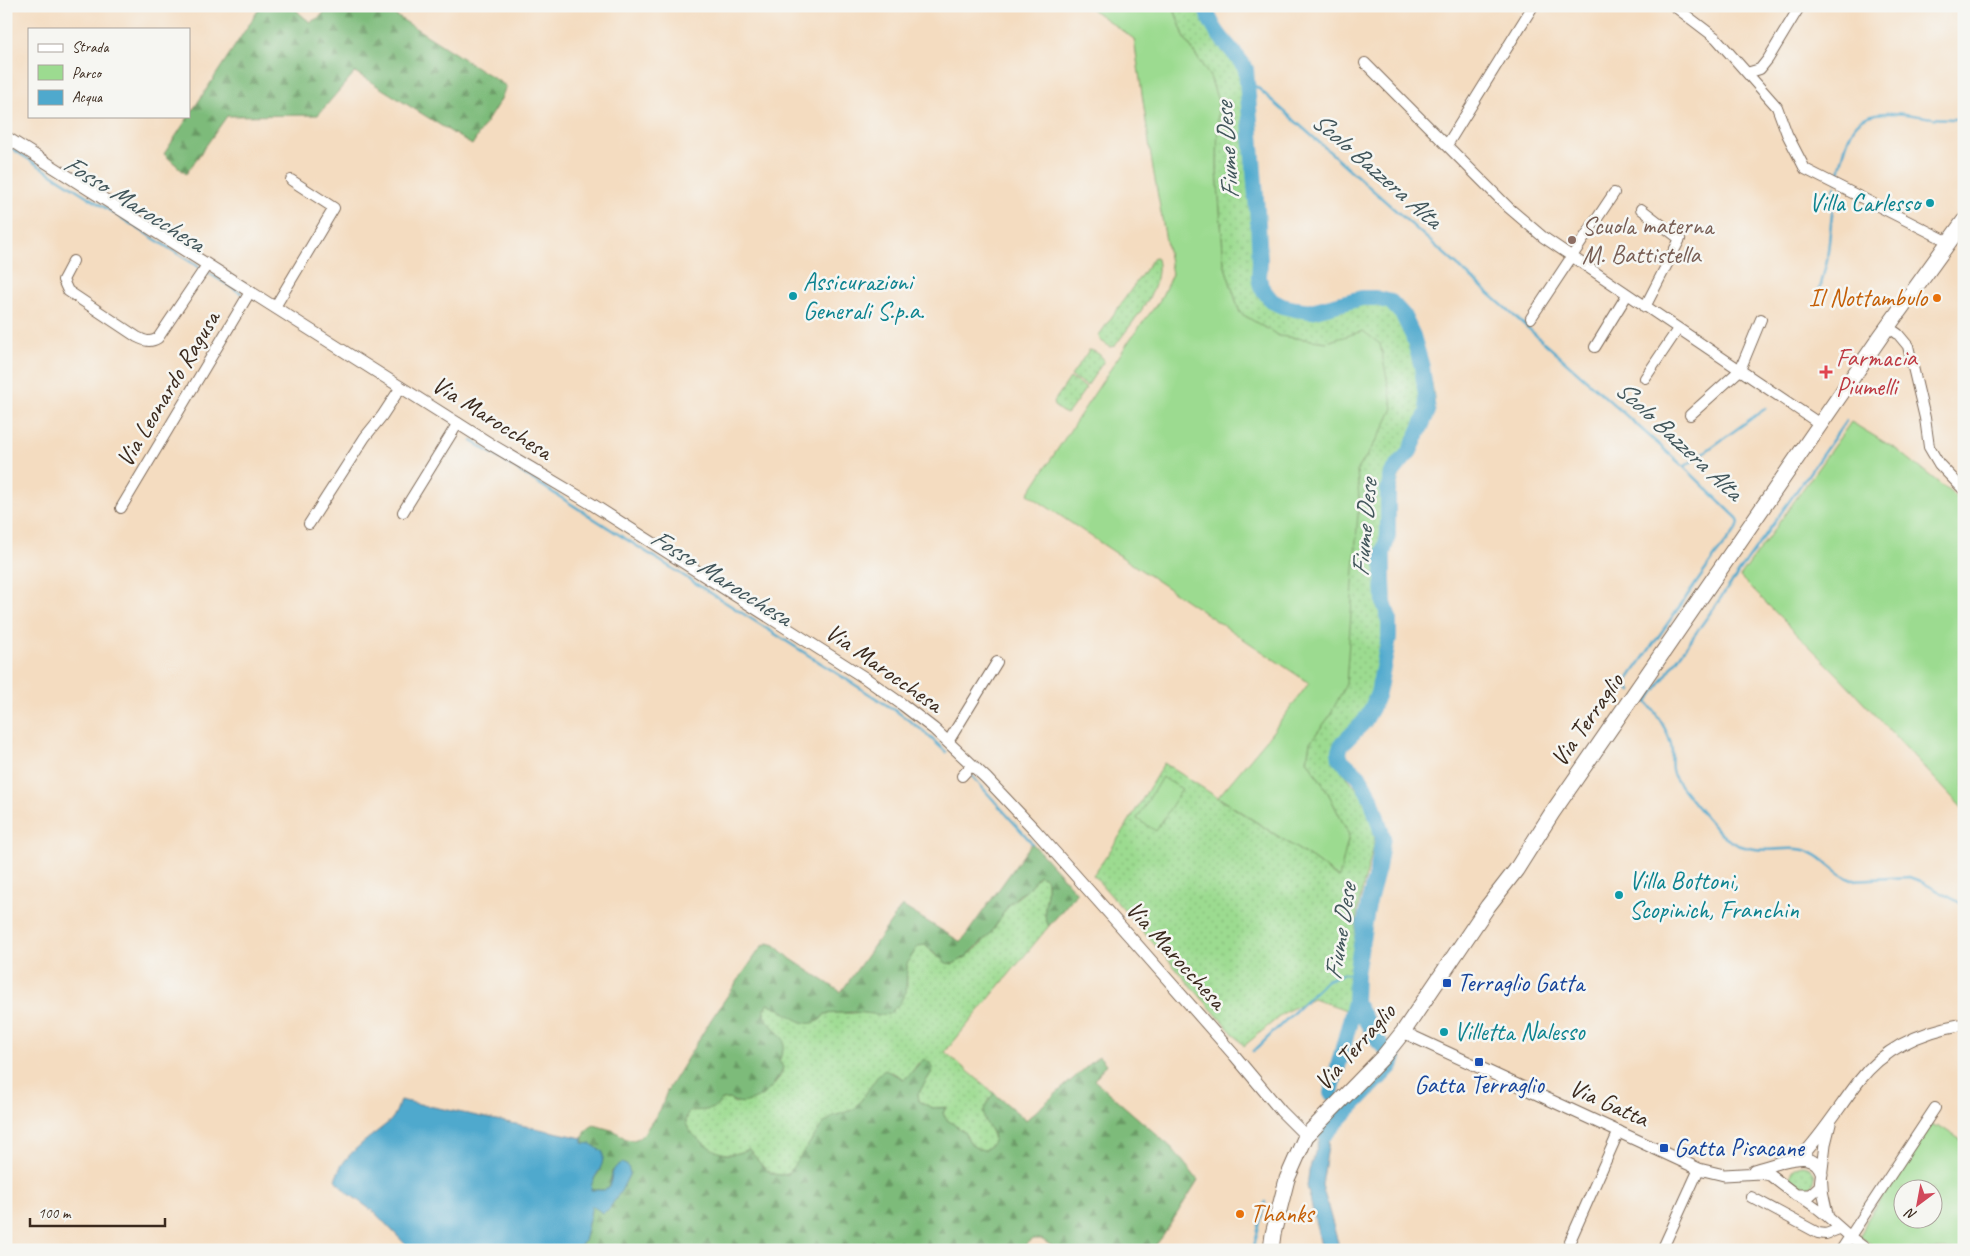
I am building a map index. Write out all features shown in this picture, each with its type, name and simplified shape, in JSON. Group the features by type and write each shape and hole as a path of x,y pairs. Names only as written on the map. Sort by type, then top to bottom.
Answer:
{"main road":[{"name":"Via Terraglio","path":"1271,1250 1275,1225 1287,1179 1306,1136 1387,1052 1403,1032 1488,906 1516,870 1538,834 1820,424 1964,221"}],"street":[{"path":"1447,145 1532,6"},
{"path":"1674,6 1716,38 1777,107 1787,134 1805,169 1949,242"},
{"path":"1747,73 1760,69 1768,60 1800,6"},
{"path":"1365,63 1526,223 1627,295 1820,424"},
{"name":"Via Marocchesa","path":"6,138 205,268 275,307 458,424 557,485 590,503 903,705 948,742 1041,836 1235,1056 1281,1111 1306,1136"},
{"path":"275,307 334,208 291,180"},
{"path":"1531,318 1614,193"},
{"path":"1641,209 1680,239 1646,307"},
{"path":"73,261 63,280 68,291 137,337 152,342 158,338 205,268"},
{"name":"Via Leonardo Ragusa","path":"121,508 250,292"},
{"path":"1595,347 1627,295"},
{"path":"1690,415 1740,370 1761,319"},
{"path":"1888,327 1898,334 1908,346 1925,418 1929,447 1939,464 1964,490"},
{"path":"1645,378 1678,329"},
{"path":"309,524 365,437 382,416 401,387"},
{"path":"403,512 458,424"},
{"name":"Via Marocchesa","path":"948,742 997,662"},
{"path":"962,776 972,765"},
{"path":"1868,1250 1849,1238 1828,1216 1812,1203 1791,1192 1783,1175 1789,1163 1798,1158 1830,1124 1860,1079 1880,1060 1898,1046 1923,1034 1964,1024"},
{"name":"Via Gatta","path":"1403,1032 1699,1169 1724,1174 1770,1175 1791,1192"},
{"path":"1841,1250 1935,1108"},
{"path":"1828,1216 1822,1193 1822,1177 1825,1144 1830,1124"},
{"path":"1566,1250 1619,1132"},
{"path":"1791,1192 1810,1195 1820,1186 1822,1177 1820,1168 1812,1160 1798,1158"},
{"name":"Via Gatta","path":"1746,1173 1798,1158"},
{"path":"1662,1250 1699,1169"},
{"path":"1751,1197 1818,1233 1826,1234 1839,1229"}],"green space":[{"path":"261,6 297,6 296,9 300,14 310,22 320,17 329,6 381,6 506,86 501,99 472,145 355,72 318,115 227,116 186,174 164,154 188,118 190,118 190,114"},
{"path":"1087,6 1173,6 1185,39 1210,77 1218,101 1217,171 1224,264 1240,313 1279,336 1327,342 1363,331 1380,344 1393,408 1384,428 1357,471 1359,499 1346,684 1329,717 1310,742 1307,760 1327,791 1349,835 1339,878 1218,797 1267,739 1309,683 1028,494 1131,338 1160,300 1172,274 1152,163 1134,39"},
{"path":"1173,6 1211,6 1218,25 1251,71 1263,208 1263,275 1267,287 1278,298 1292,303 1326,302 1362,295 1379,295 1393,298 1408,312 1414,325 1428,367 1434,393 1434,407 1428,428 1405,464 1397,483 1387,580 1389,610 1371,698 1361,715 1340,738 1334,753 1335,761 1364,798 1372,815 1375,831 1374,845 1358,907 1351,975 1351,1004 1337,1061 1326,1091 1326,1082 1334,1059 1346,1010 1313,998 1285,1012 1244,1046 1093,875 1121,834 1164,763 1313,859 1338,878 1349,835 1327,791 1307,760 1310,742 1329,717 1359,499 1357,471 1384,428 1364,332 1327,342 1278,336 1240,313 1224,264 1217,171 1218,101 1210,77 1185,39"},
{"path":"1154,257 1157,259 1158,270 1156,282 1151,293 1145,305 1115,346 1110,347 1100,340 1099,335"},
{"path":"1089,350 1098,354 1104,361 1087,386 1071,376"},
{"path":"1070,378 1086,388 1069,412 1065,414 1054,406 1053,403"},
{"path":"1851,422 1899,451 1964,503 1964,810 1840,677 1740,577"},
{"path":"1162,777 1182,789 1156,831 1137,819"},
{"path":"1032,843 1077,893 1049,926 1045,914 1046,878 1039,875 1026,891 1009,904 991,933 966,957 953,964 946,963 925,945 918,946 907,964 906,992 899,1004 889,1014 854,1012 825,1014 818,1021 805,1023 768,1004 764,1009 764,1016 784,1040 784,1047 779,1061 783,1067 776,1082 754,1100 737,1102 729,1099 722,1100 715,1107 690,1111 686,1116 686,1122 696,1137 720,1153 737,1153 749,1149 769,1172 781,1175 788,1174 822,1125 834,1116 855,1109 879,1074 885,1070 904,1079 924,1059 930,1063 933,1070 918,1094 919,1101 932,1108 946,1107 943,1113 946,1119 963,1131 972,1145 978,1149 985,1150 994,1140 984,1117 984,1111 994,1093 1026,1120 1099,1056 1106,1064 1094,1080 1172,1148 1198,1180 1163,1236 1152,1250 1058,1250 1041,1239 1034,1239 1028,1242 1022,1250 578,1250 584,1241 592,1205 598,1208 621,1191 630,1173 612,1171 610,1186 605,1190 591,1190 591,1183 599,1172 585,1147 584,1134 594,1125 615,1131 626,1139 633,1140 639,1138 644,1133 660,1110 667,1091 712,1018 762,946 768,943 775,945 791,959 841,992 902,906 961,942"},
{"path":"1039,875 1046,878 1045,914 1049,926 945,1052 994,1093 988,1102 987,1108 988,1125 993,1142 985,1150 978,1149 972,1145 963,1131 946,1119 943,1113 946,1108 932,1108 919,1101 918,1094 933,1070 918,1063 910,1075 904,1079 892,1072 880,1074 855,1109 834,1116 788,1174 781,1175 769,1172 749,1149 731,1154 720,1153 702,1142 691,1132 686,1121 686,1116 690,1111 712,1108 722,1100 729,1099 735,1103 750,1098 765,1092 777,1082 783,1067 779,1061 784,1047 779,1035 764,1016 764,1009 768,1004 793,1017 820,1020 825,1014 830,1013 863,1012 889,1014 907,986 906,964 918,946 925,945 935,955 953,964 966,957 991,933 1009,904 1026,891"},
{"path":"1932,1124 1937,1127 1938,1125 1964,1142 1964,1250 1880,1250 1860,1237 1867,1220 1892,1181 1892,1228 1942,1228 1942,1178 1894,1178 1928,1126"},
{"path":"1803,1165 1812,1168 1815,1177 1812,1186 1803,1189 1794,1186 1791,1177 1794,1168"}],"water":[{"path":"400,1100 583,1138 583,1143 591,1144 603,1152 602,1164 593,1181 591,1190 605,1190 610,1186 614,1170 622,1163 628,1166 630,1173 609,1209 603,1213 592,1206 584,1241 578,1250 411,1250 374,1212 345,1191 336,1180 338,1171 350,1155 392,1119"},
{"path":"1338,1115 1330,1134 1322,1185 1340,1250 1322,1250 1307,1186 1309,1171 1322,1131"}],"waterway":[{"name":"Fiume Dese","path":"1205,6 1218,33 1246,69 1261,287 1272,301 1282,306 1311,311 1362,298 1375,298 1391,302 1403,315 1413,336 1422,367 1428,411 1410,451 1392,473 1388,491 1388,536 1383,553 1383,580 1384,603 1389,618 1389,638 1378,693 1364,722 1342,744 1339,751 1340,759 1359,776 1371,798 1383,837 1378,868 1368,905 1356,974 1355,1002 1331,1093"},
{"name":"Scolo Bazzera Alta","path":"1248,81 1684,467 1737,518 1739,523 1737,529 1716,555 1627,681 1631,691"},
{"path":"1837,182 1850,135 1859,121 1868,116 1889,113 1964,119"},
{"name":"Fosso Marocchesa","path":"6,145 202,269"},
{"path":"1820,289 1827,260 1835,187"},
{"name":"Fosso Marocchesa","path":"207,272 241,293"},
{"path":"1684,467 1766,408"},
{"path":"1647,702 1846,421"},
{"name":"Fosso Marocchesa","path":"472,441 896,711 922,730 946,752"},
{"name":"Scolo Bazzera Alta","path":"1640,696 1656,713 1665,729 1671,744 1671,765 1676,780 1706,818 1729,840 1747,848 1804,850 1817,856 1839,873 1852,880 1909,877 1964,905"},
{"name":"Fosso Marocchesa","path":"972,776 1032,843"},
{"path":"1253,1052 1327,980 1343,974 1356,974"},
{"name":"Fiume Dese","path":"1325,1134 1391,1066 1394,1058 1378,1041 1355,1002"},
{"path":"1253,1250 1265,1202"}],"place":[{"name":"Villa Carlesso","path":"1930,203"},
{"name":"Scuola materna M. Battistella","path":"1572,240"},
{"name":"Assicurazioni Generali S.p.a.","path":"793,296"},
{"name":"Il Nottambulo","path":"1937,298"},
{"name":"Farmacia Piumelli","path":"1826,372"},
{"name":"Villa Bottoni, Scopinich, Franchin","path":"1619,895"},
{"name":"Terraglio Gatta","path":"1447,983"},
{"name":"Villetta Nalesso","path":"1444,1032"},
{"name":"Gatta Terraglio","path":"1479,1062"},
{"name":"Gatta Pisacane","path":"1664,1148"},
{"name":"Thanks","path":"1240,1214"}]}
